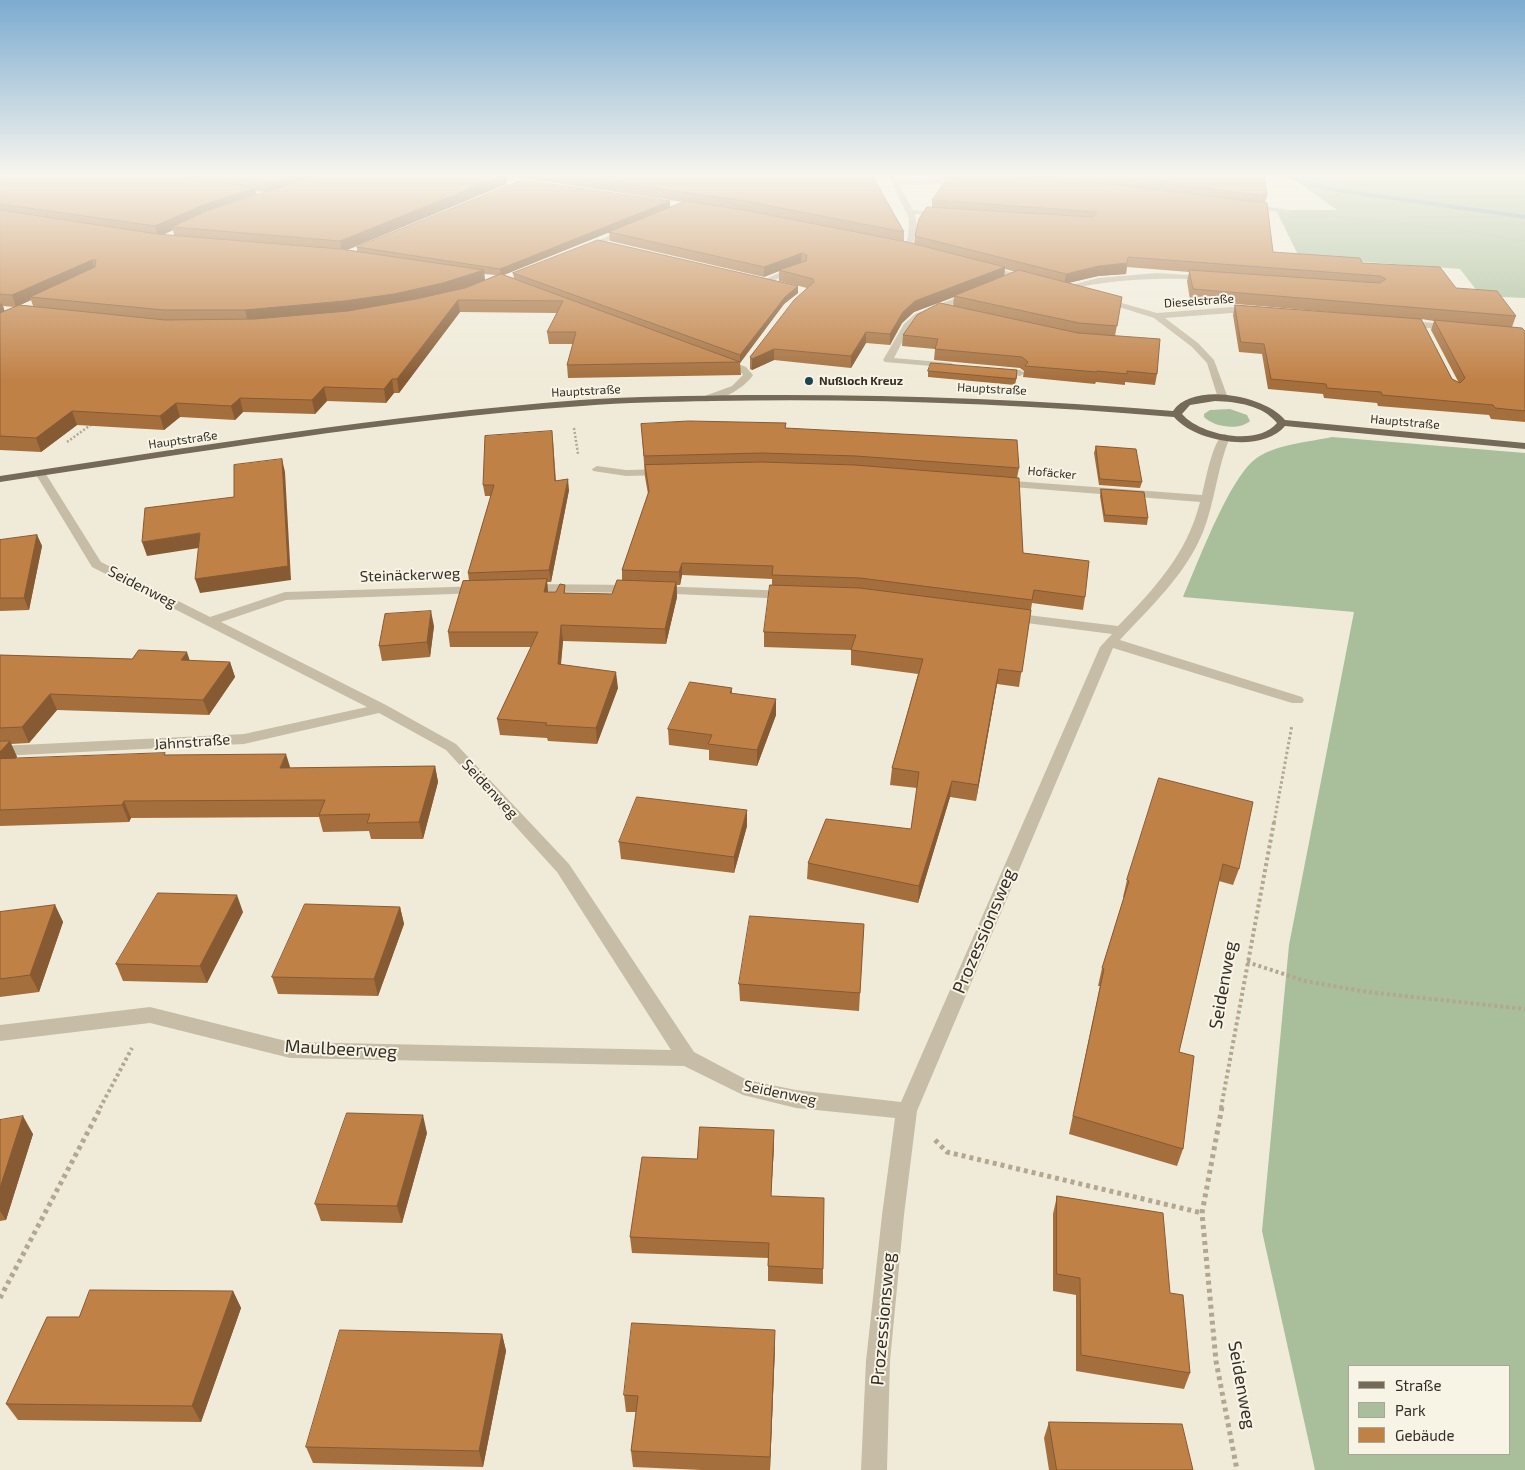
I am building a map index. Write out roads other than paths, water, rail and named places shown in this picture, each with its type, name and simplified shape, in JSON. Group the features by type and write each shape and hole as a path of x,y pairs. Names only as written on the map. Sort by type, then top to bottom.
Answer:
{"main road":[{"name":"Hauptstraße","path":"0,479 448,416 568,403 900,396 1071,405 1177,414"},
{"path":"1223,398 1258,405 1274,414 1282,423 1275,433 1266,436 1226,437 1192,428 1177,414 1178,410 1186,403 1202,399 1223,398"},
{"name":"Hauptstraße","path":"1282,423 1525,446"}],"street":[{"path":"573,253 597,244"},
{"path":"602,244 618,247"},
{"path":"908,248 910,244"},
{"path":"898,246 917,251"},
{"path":"973,265 1038,281"},
{"path":"767,280 802,267"},
{"path":"1065,288 1098,280 1158,275 1215,279"},
{"path":"1001,283 1019,276"},
{"path":"758,278 784,284"},
{"path":"1056,286 1157,316 1196,345 1211,362 1223,398"},
{"path":"964,368 888,360 908,324 918,316 983,290"},
{"path":"938,308 956,312"},
{"name":"Dieselstraße","path":"1157,316 1232,310 1260,312"},
{"path":"1393,323 1424,329 1459,328"},
{"path":"705,399 738,387 746,381 748,375 746,366 715,358"},
{"path":"983,370 1020,373"},
{"name":"Prozessionsweg","path":"874,1470 878,1361 893,1215 907,1111 1103,656 1117,636 1150,603 1177,569 1193,542 1217,454 1226,437"},
{"path":"597,469 626,473 675,472"},
{"name":"Seidenweg","path":"40,473 96,564 381,708 451,747 563,868 687,1058 743,1087 796,1099 907,1111"},
{"name":"Hofäcker","path":"991,482 1205,499"},
{"path":"517,588 567,587 801,595"},
{"name":"Steinäckerweg","path":"210,621 285,596 498,589"},
{"path":"996,615 1117,636 1297,700"},
{"name":"Jahnstraße","path":"0,751 244,739 381,708"},
{"name":"Maulbeerweg","path":"0,1033 150,1014 290,1050 687,1058"}],"place":[{"name":"Nußloch Kreuz","path":"809,381"}]}
